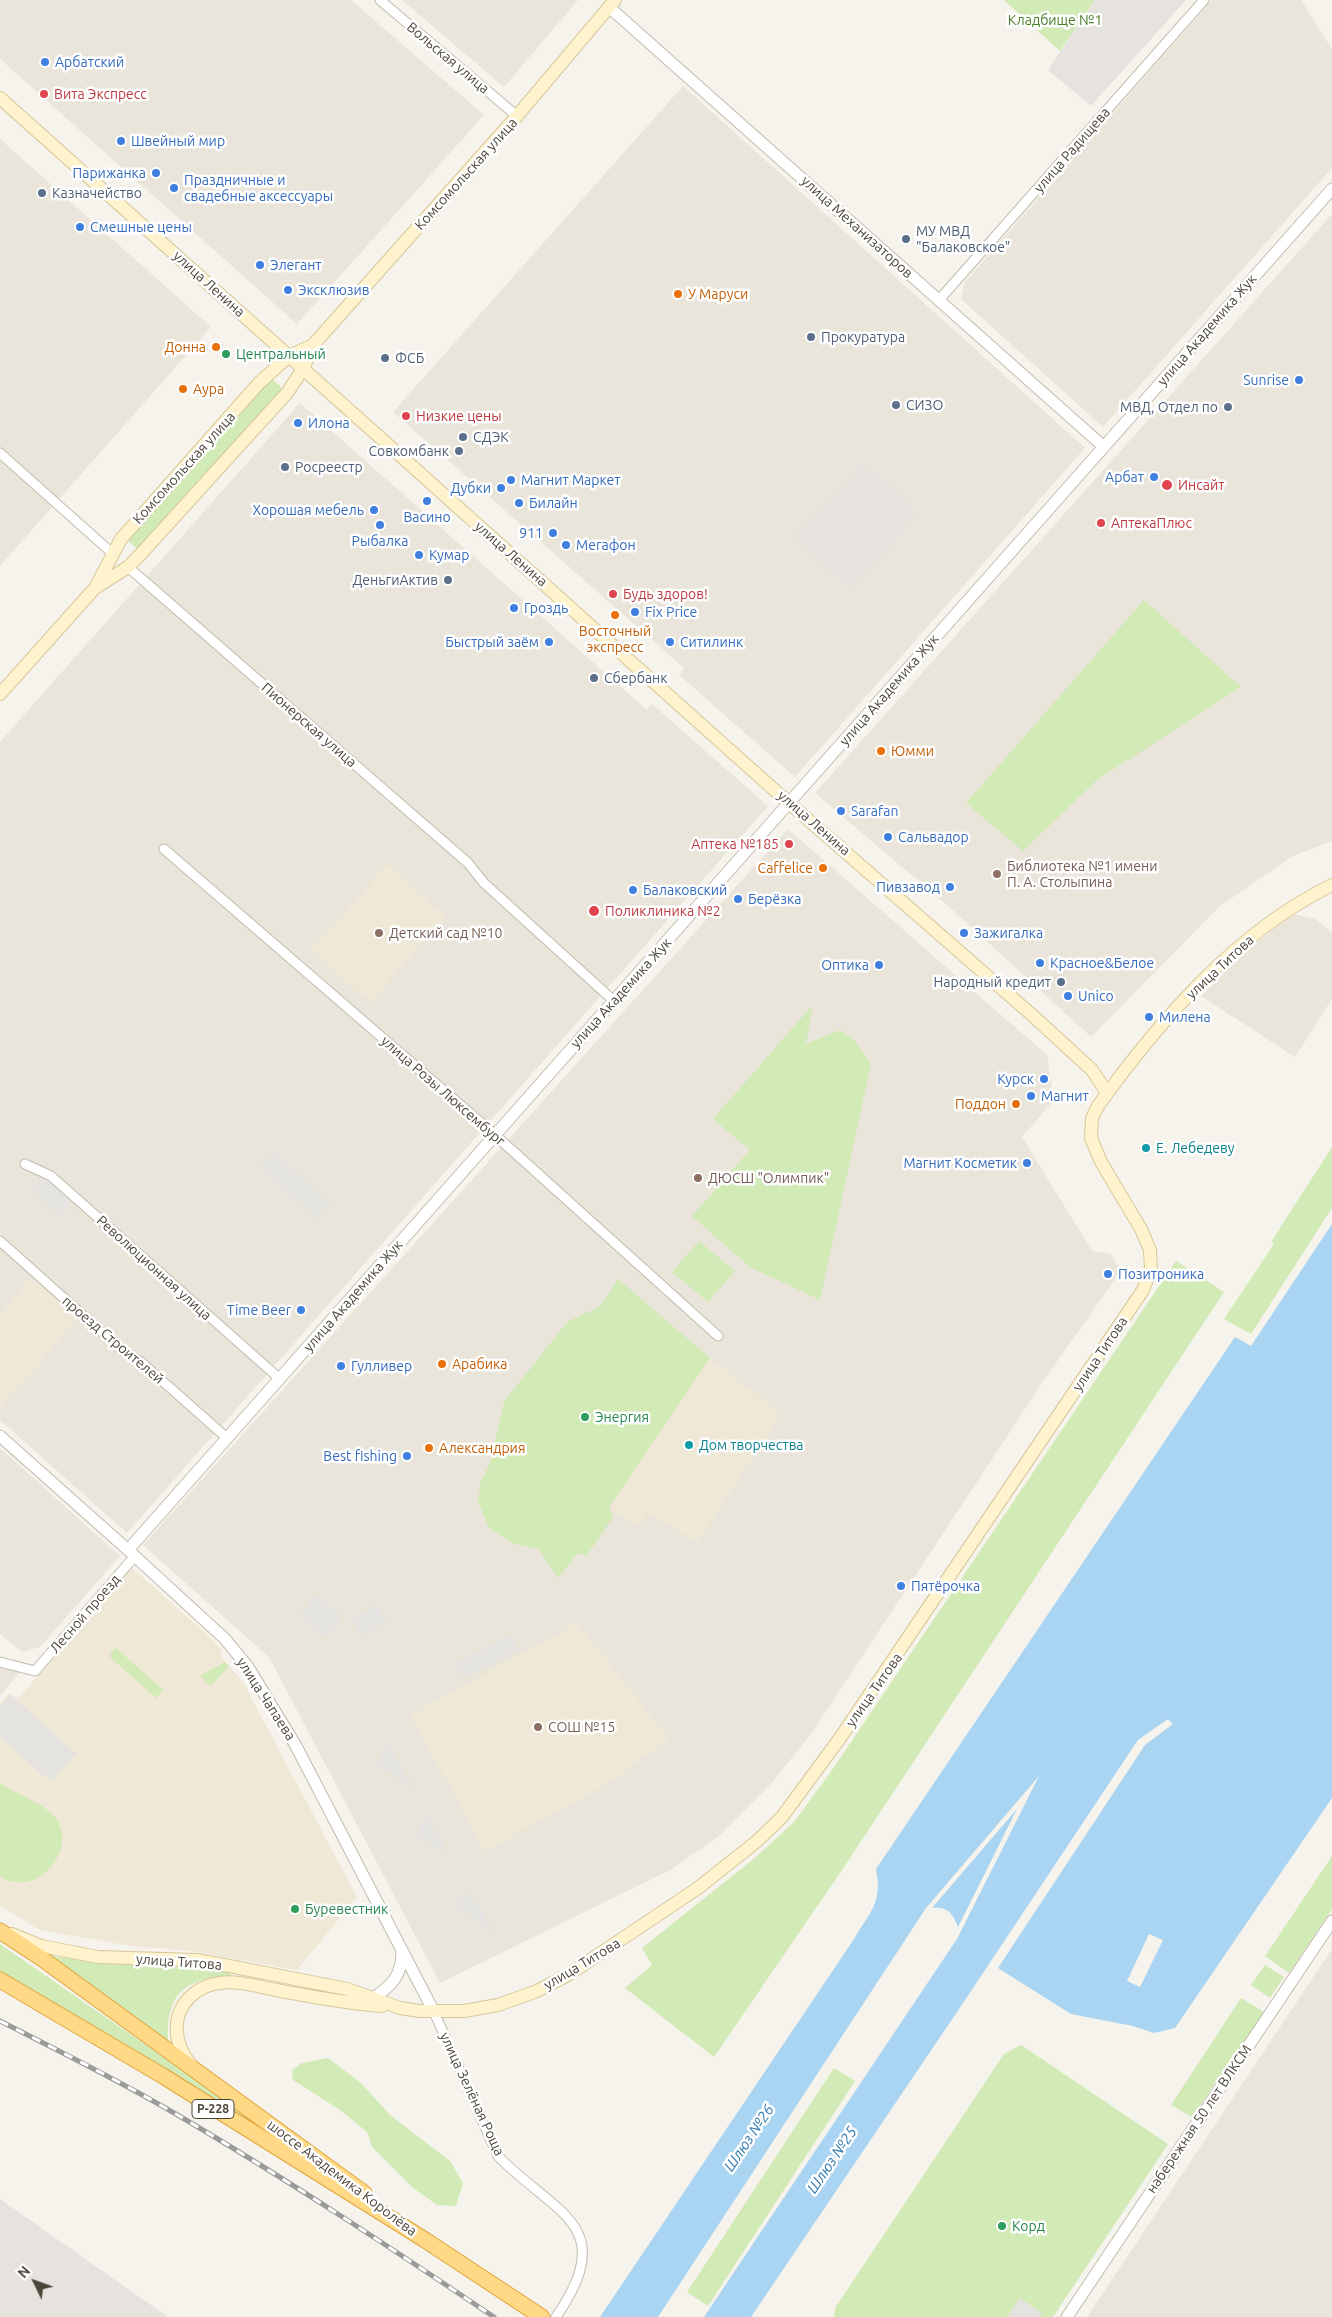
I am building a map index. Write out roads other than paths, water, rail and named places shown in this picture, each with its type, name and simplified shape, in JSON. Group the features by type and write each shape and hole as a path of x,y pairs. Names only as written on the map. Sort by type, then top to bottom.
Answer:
{"highway":[{"name":"шоссе Академика Королёва","path":"0,1929 325,2163 425,2240"},
{"name":"шоссе Академика Королёва","path":"0,1980 102,2039 425,2240"},
{"name":"Р-228","path":"425,2240 542,2317"}],"main road":[{"name":"Комсомольская улица","path":"0,694 95,588 128,567 287,393 303,369 314,345 517,116 612,3"},
{"name":"улица Ленина","path":"0,98 789,803 940,933 1079,1057 1101,1082 1107,1093"},
{"name":"Комсомольская улица","path":"95,588 121,539 259,383 289,356 314,345"},
{"name":"Пионерская улица","path":"112,553 128,567"},
{"name":"улица Титова","path":"0,1929 41,1946 66,1952 98,1957 197,1960 347,1990 400,2008 434,2012 464,2011 504,2002 537,1991 572,1972 698,1888 756,1842 782,1817 804,1789 894,1661 1143,1290 1151,1270 1150,1250 1141,1230 1101,1162 1091,1138 1092,1118 1107,1093 1150,1039 1222,963 1258,931 1332,885"},
{"path":"197,2071 178,2044 177,2022 179,2012 190,1997 198,1990 210,1985 234,1983 343,2002 400,2008"}],"street":[{"name":"Вольская улица","path":"380,0 517,116"},
{"name":"улица Радищева","path":"939,300 1204,0"},
{"name":"улица Механизаторов","path":"612,3 1104,447"},
{"name":"улица Академика Жук","path":"132,1553 227,1438 1332,189"},
{"name":"Пионерская улица","path":"0,453 112,553"},
{"name":"Пионерская улица","path":"128,567 468,863 484,883 614,1001"},
{"name":"улица Розы Люксембург","path":"164,849 495,1135 718,1336"},
{"name":"Революционная улица","path":"25,1164 51,1176 280,1379"},
{"name":"проезд Строителей","path":"0,1241 123,1351 141,1362 227,1438"},
{"name":"улица Чапаева","path":"0,1436 132,1553 224,1639 248,1667 296,1746 434,2012"},
{"name":"Лесной проезд","path":"0,1662 35,1671 132,1553"},
{"name":"набережная 50 лет ВЛКСМ","path":"1067,2317 1332,1921"},
{"path":"373,1998 389,1987 396,1978 402,1966 402,1948"},
{"name":"улица Зелёная Роща","path":"434,2012 498,2156 511,2169 565,2212 579,2234 584,2248 582,2267 570,2297 556,2317"}],"water":[{"path":"1332,1224 1332,1798 1175,2028 1154,2033 1133,2026 1071,2014 998,1968 1145,1745 1173,1724 1168,1719 1138,1740 751,2317 704,2317 957,1939 1039,1776 926,1908 658,2317 600,2317 854,1939 874,1906 878,1890 876,1869 1235,1337 1251,1346"},
{"path":"1017,1809 958,1927 949,1912 942,1908 932,1908"}],"railway":[{"path":"0,2021 91,2067 181,2117 261,2165 494,2317"}],"place":[{"name":"Арбатский","path":"45,62"},
{"name":"Вита Экспресс","path":"44,94"},
{"name":"Швейный мир","path":"121,141"},
{"name":"Парижанка","path":"156,173"},
{"name":"Праздничные и свадебные аксессуары","path":"174,188"},
{"name":"Казначейство","path":"42,193"},
{"name":"Смешные цены","path":"80,227"},
{"name":"МУ МВД \"Балаковское\"","path":"906,239"},
{"name":"Элегант","path":"260,265"},
{"name":"Эксклюзив","path":"288,290"},
{"name":"У Маруси","path":"678,294"},
{"name":"Прокуратура","path":"811,337"},
{"name":"Донна","path":"216,347"},
{"name":"Центральный","path":"226,354"},
{"name":"ФСБ","path":"385,358"},
{"name":"Sunrise","path":"1299,380"},
{"name":"Аура","path":"183,389"},
{"name":"СИЗО","path":"896,405"},
{"name":"МВД, Отдел по","path":"1228,407"},
{"name":"Низкие цены","path":"406,416"},
{"name":"Илона","path":"298,423"},
{"name":"СДЭК","path":"463,437"},
{"name":"Совкомбанк","path":"459,451"},
{"name":"Росреестр","path":"285,467"},
{"name":"Арбат","path":"1154,477"},
{"name":"Магнит Маркет","path":"511,480"},
{"name":"Инсайт","path":"1167,485"},
{"name":"Дубки","path":"501,488"},
{"name":"Васино","path":"427,501"},
{"name":"Билайн","path":"519,503"},
{"name":"Хорошая мебель","path":"374,510"},
{"name":"АптекаПлюс","path":"1101,523"},
{"name":"Рыбалка","path":"380,525"},
{"name":"911","path":"553,533"},
{"name":"Мегафон","path":"566,545"},
{"name":"Кумар","path":"419,555"},
{"name":"ДеньгиАктив","path":"448,580"},
{"name":"Будь здоров!","path":"613,594"},
{"name":"Гроздь","path":"514,608"},
{"name":"Fix Price","path":"635,612"},
{"name":"Восточный экспресс","path":"615,615"},
{"name":"Быстрый заём","path":"549,642"},
{"name":"Ситилинк","path":"670,642"},
{"name":"Сбербанк","path":"594,678"},
{"name":"Юмми","path":"881,751"},
{"name":"Sarafan","path":"841,811"},
{"name":"Сальвадор","path":"888,837"},
{"name":"Аптека №185","path":"789,844"},
{"name":"Caffelice","path":"823,868"},
{"name":"Библиотека №1 имени П. А. Столыпина","path":"997,874"},
{"name":"Пивзавод","path":"950,887"},
{"name":"Балаковский","path":"633,890"},
{"name":"Берёзка","path":"738,899"},
{"name":"Поликлиника №2","path":"594,911"},
{"name":"Детский сад №10","path":"379,933"},
{"name":"Зажигалка","path":"964,933"},
{"name":"Красное&Белое","path":"1040,963"},
{"name":"Оптика","path":"879,965"},
{"name":"Народный кредит","path":"1061,982"},
{"name":"Unico","path":"1068,996"},
{"name":"Милена","path":"1149,1017"},
{"name":"Курск","path":"1044,1079"},
{"name":"Магнит","path":"1031,1096"},
{"name":"Поддон","path":"1016,1104"},
{"name":"Е. Лебедеву","path":"1146,1148"},
{"name":"Магнит Косметик","path":"1027,1163"},
{"name":"ДЮСШ \"Олимпик\"","path":"698,1178"},
{"name":"Позитроника","path":"1108,1274"},
{"name":"Time Beer","path":"301,1310"},
{"name":"Арабика","path":"442,1364"},
{"name":"Гулливер","path":"341,1366"},
{"name":"Энергия","path":"585,1417"},
{"name":"Дом творчества","path":"689,1445"},
{"name":"Александрия","path":"429,1448"},
{"name":"Best fishing","path":"407,1456"},
{"name":"Пятёрочка","path":"901,1586"},
{"name":"СОШ №15","path":"538,1727"},
{"name":"Буревестник","path":"295,1909"},
{"name":"Корд","path":"1002,2226"}],"park label":[{"name":"Кладбище №1","path":"1055,20"}],"water label":[{"name":"Шлюз №26","path":"749,2138"},
{"name":"Шлюз №25","path":"832,2160"}]}
